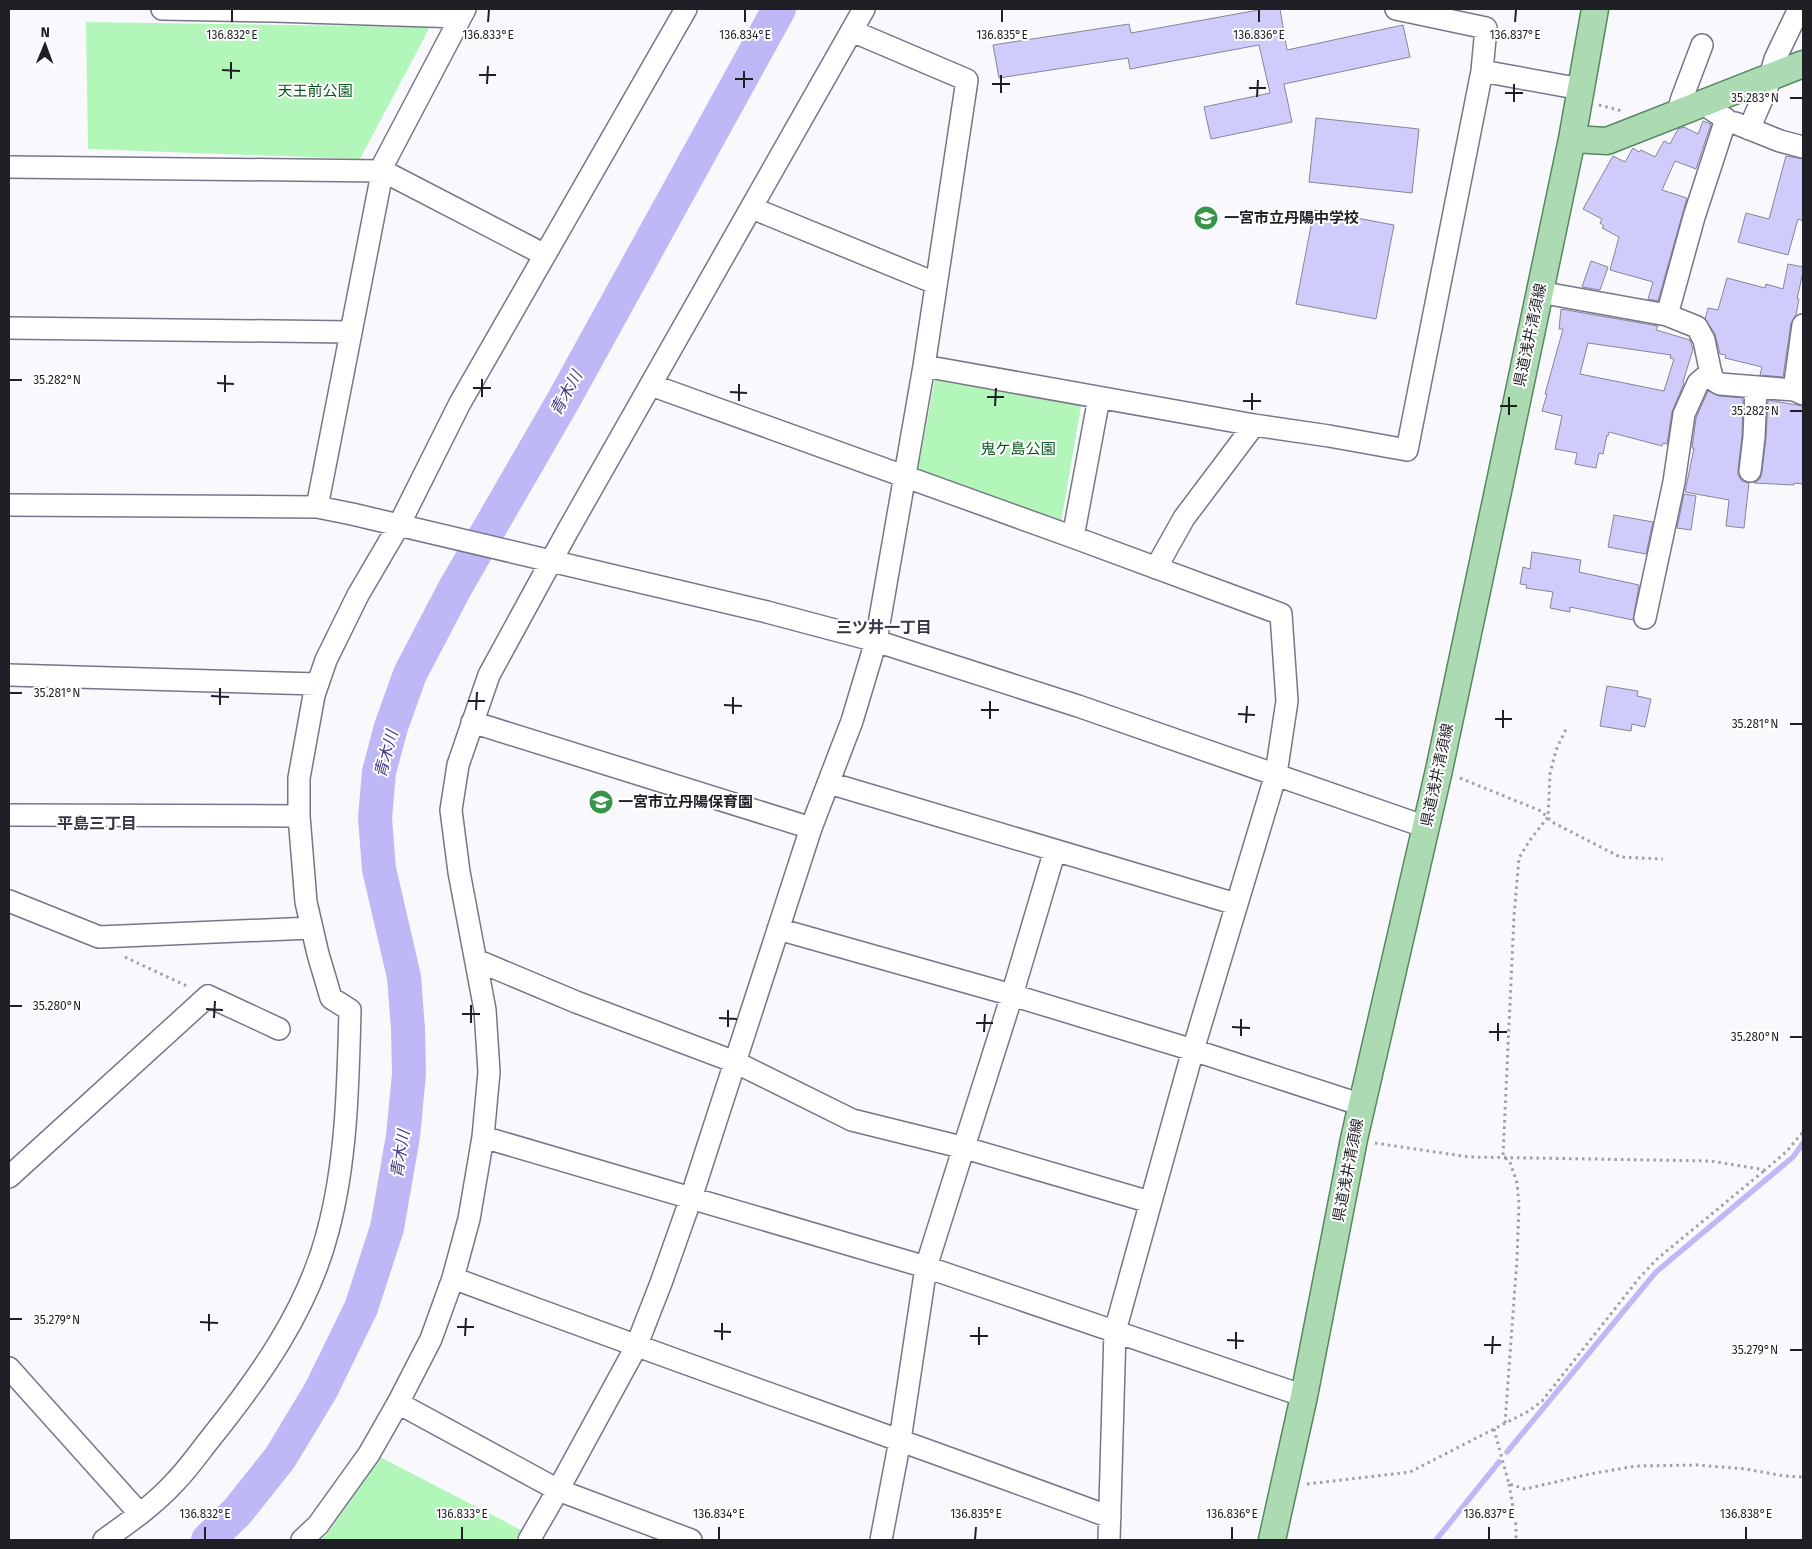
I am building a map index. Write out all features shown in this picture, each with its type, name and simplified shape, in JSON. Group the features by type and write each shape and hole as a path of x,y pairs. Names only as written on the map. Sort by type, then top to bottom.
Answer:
{"main road":[{"name":"県道浅井清須線","path":"1272,1540 1304,1396 1354,1139 1439,770 1572,139 1595,10"},
{"path":"1572,139 1607,141 1803,64"}],"street":[{"path":"162,9 463,13 384,163 317,507"},
{"path":"104,1540 140,1514 174,1484 239,1403 284,1335 310,1284 328,1232 339,1180 344,1131 350,1010 331,998 311,928 306,902 299,816 299,778 306,732 314,695 326,660 358,595 407,527 460,402 686,9"},
{"path":"302,1540 318,1525 369,1454 398,1403 431,1339 453,1278 469,1219 483,1137 489,1072 485,1010 459,872 451,810 458,765 472,722 489,676 551,562 864,9"},
{"path":"924,366 1254,426 1328,436 1407,450 1482,71 1486,28 1435,13 1396,9"},
{"path":"1748,129 1768,88 1775,59 1800,9"},
{"path":"529,1540 636,1346 661,1283 691,1198 778,928 812,828 852,721 876,641 924,366 966,80 852,31"},
{"path":"1677,114 1702,45"},
{"path":"1482,71 1580,95"},
{"path":"1703,104 1726,119 1748,129 1803,147"},
{"path":"1668,315 1694,217 1726,119"},
{"path":"9,167 383,171 545,255"},
{"path":"752,208 935,283"},
{"path":"1539,292 1668,315 1697,327 1704,340 1712,379 1720,384 1743,384 1799,392 1803,325"},
{"path":"9,328 351,332"},
{"path":"1645,618 1672,491 1684,414 1698,383 1711,372"},
{"path":"650,385 1281,614 1287,701 1276,774 1193,1050 1115,1331 1109,1540"},
{"path":"1750,471 1754,437 1756,387"},
{"path":"1073,537 1099,398"},
{"path":"1156,568 1184,518 1254,426"},
{"path":"9,505 317,507 407,527 767,612 876,641 1078,706 1426,827"},
{"path":"9,674 318,684"},
{"path":"472,722 812,828"},
{"path":"830,782 1236,904"},
{"path":"9,815 299,816"},
{"path":"881,1540 900,1440 926,1267 1012,995 1055,850"},
{"path":"9,901 99,937 311,928"},
{"path":"778,928 1012,995 1193,1050 1362,1105"},
{"path":"476,960 576,1002 735,1062 852,1120 964,1148 1150,1202"},
{"path":"9,1177 208,996 279,1029"},
{"path":"483,1137 926,1267 1304,1396"},
{"path":"453,1278 1110,1517"},
{"path":"9,1368 140,1514"},
{"path":"398,1403 558,1490 692,1540"}],"path":[{"path":"1580,95 1646,118 1653,123"},
{"path":"1503,1156 1514,916 1519,858 1548,817 1550,774 1556,750 1567,728"},
{"path":"1439,770 1542,811 1552,822 1620,857 1663,859"},
{"path":"99,937 113,951 208,996"},
{"path":"1284,1485 1410,1472 1529,1411 1542,1401 1640,1277 1657,1259 1786,1152 1803,1132"},
{"path":"1354,1139 1469,1157 1503,1156 1711,1161 1765,1170"},
{"path":"1503,1156 1510,1162 1517,1184 1519,1204 1517,1259 1505,1423"},
{"path":"1494,1430 1510,1484 1516,1540"},
{"path":"1510,1484 1525,1489 1636,1466 1688,1465 1746,1469 1784,1476 1803,1477"}],"green space":[{"name":"天王前公園","path":"86,22 430,27 360,159 88,149"},
{"name":"鬼ケ島公園","path":"935,379 1081,406 1061,523 918,469"},
{"path":"380,1457 521,1530 515,1540 320,1540 327,1534"}],"building":[{"path":"1264,9 1280,9 1287,50 1403,25 1410,57 1284,84 1292,122 1211,139 1204,107 1270,93 1259,45 1130,69 1128,58 999,78 993,45 1129,24 1131,33"},
{"path":"1316,118 1419,129 1412,193 1309,182"},
{"path":"1703,121 1711,124 1696,169 1675,161 1662,190 1687,198 1658,301 1648,299 1653,282 1610,270 1619,237 1602,228 1604,226 1600,223 1602,219 1583,209 1613,156 1625,162 1633,148 1655,157 1664,141 1670,144 1678,129 1684,127 1698,134"},
{"path":"1786,156 1803,159 1803,221 1798,219 1788,255 1738,242 1746,213 1769,219"},
{"path":"1314,210 1394,225 1376,319 1296,304"},
{"path":"1591,261 1608,267 1600,290 1582,287"},
{"path":"1788,264 1803,267 1803,272 1797,299 1799,299 1796,315 1791,323 1783,377 1760,375 1762,367 1725,358 1726,355 1720,354 1715,334 1705,319 1708,308 1718,310 1727,278 1765,288 1766,284 1783,289"},
{"path":"1561,309 1658,326 1656,330 1690,340 1693,349 1684,383 1672,412 1667,444 1663,443 1662,446 1609,432 1603,454 1599,453 1596,468 1575,464 1577,453 1555,449 1562,416 1542,411 1563,329 1559,329","holes":["1588,343 1671,355 1670,358 1674,359 1664,391 1580,374"]},
{"path":"1708,391 1719,396 1743,398 1738,475 1742,481 1749,483 1744,528 1726,526 1729,500 1685,492 1694,448 1692,448 1696,418"},
{"path":"1768,400 1803,406 1803,484 1754,483 1760,479 1762,472"},
{"path":"1684,494 1696,496 1691,530 1677,528"},
{"path":"1614,515 1653,522 1646,554 1608,547"},
{"path":"1532,552 1581,560 1579,572 1639,585 1633,620 1570,607 1570,612 1550,608 1553,592 1526,588 1527,585 1520,584 1523,567 1530,569"},
{"path":"1607,686 1638,691 1637,696 1651,699 1645,727 1632,724 1631,731 1600,726"}],"waterway":[{"name":"青木川","path":"208,1540 237,1512 280,1458 321,1390 361,1308 387,1228 403,1136 409,1074 408,1029 404,977 379,869 375,818 379,772 391,727 410,674 455,588 563,401 779,9"},
{"path":"1507,1452 1656,1272 1793,1157 1803,1143"},
{"path":"1436,1540 1499,1462"}],"place":[{"name":"一宮市立丹陽中学校","path":"1206,218"},
{"name":"一宮市立丹陽保育園","path":"601,802"}],"district":[{"name":"三ツ井一丁目","path":"884,627"},
{"name":"平島三丁目","path":"97,823"}]}
